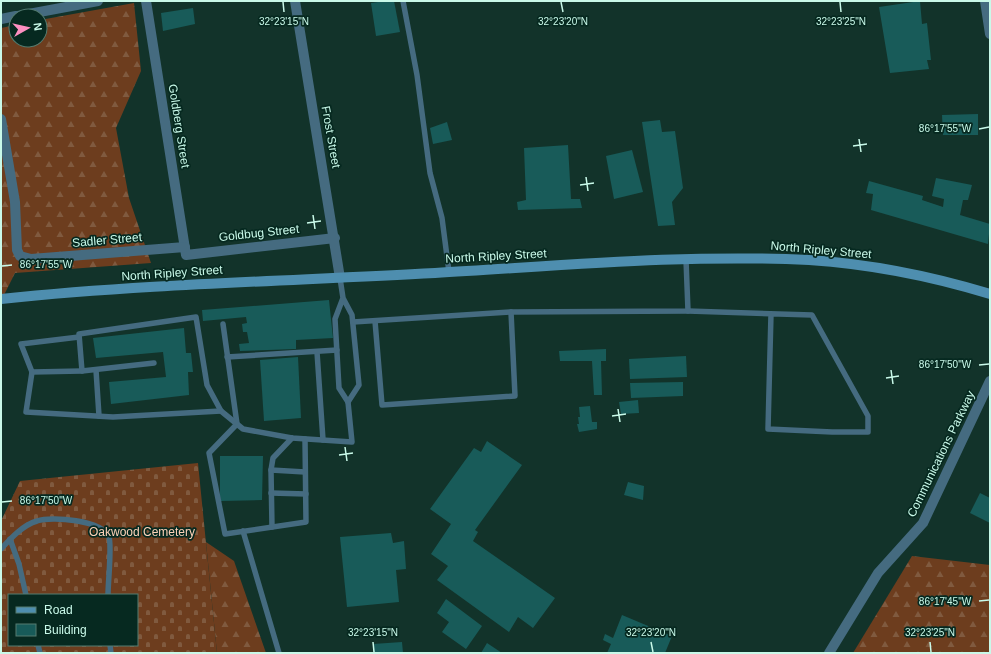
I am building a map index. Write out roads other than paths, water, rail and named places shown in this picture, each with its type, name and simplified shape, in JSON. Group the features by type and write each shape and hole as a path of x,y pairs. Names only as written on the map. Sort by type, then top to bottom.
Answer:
{"main road":[{"name":"North Ripley Street","path":"1,300 38,295 226,282 340,278 733,258 803,260 870,267 929,278 990,294"}],"street":[{"path":"48,10 98,1"},
{"name":"Goldberg Street","path":"146,1 186,251"},
{"name":"Frost Street","path":"295,1 340,278"},
{"path":"985,1 990,34"},
{"name":"Sadler Street","path":"1,119 15,202 17,250 20,256 31,259 186,251"},
{"name":"Goldbug Street","path":"186,251 334,238"},
{"name":"Communications Parkway","path":"830,653 878,573 923,523 990,381"}],"lane":[{"path":"403,1 416,76 430,173 442,218 449,272"},
{"path":"686,260 688,311"},
{"path":"340,278 343,298 352,315 359,385 348,402"},
{"path":"221,411 99,416 26,412 32,372 21,344 79,337 79,334 196,317 207,385 221,411 243,429 292,438 352,442 348,402 339,388 336,319 343,298"},
{"path":"353,322 511,312 688,311 812,315 868,416 868,432 819,432 768,429 771,314"},
{"path":"375,321 382,405 515,396 511,312"},
{"path":"223,324 237,424"},
{"path":"79,337 82,371"},
{"path":"227,358 337,350"},
{"path":"317,352 323,440"},
{"path":"32,372 96,370 154,363"},
{"path":"96,370 99,416"},
{"path":"237,424 209,453 225,534 306,522 305,439"},
{"path":"272,527 271,470 273,458 292,438"},
{"path":"271,470 305,472"},
{"path":"271,493 306,494"},
{"path":"1,549 10,539 29,524 46,519 60,518 83,522 100,528 105,531 110,543 108,594"},
{"path":"243,531 279,653"},
{"path":"10,539 19,564 26,594"}],"park label":[{"name":"Oakwood Cemetery","path":"142,532"}]}
